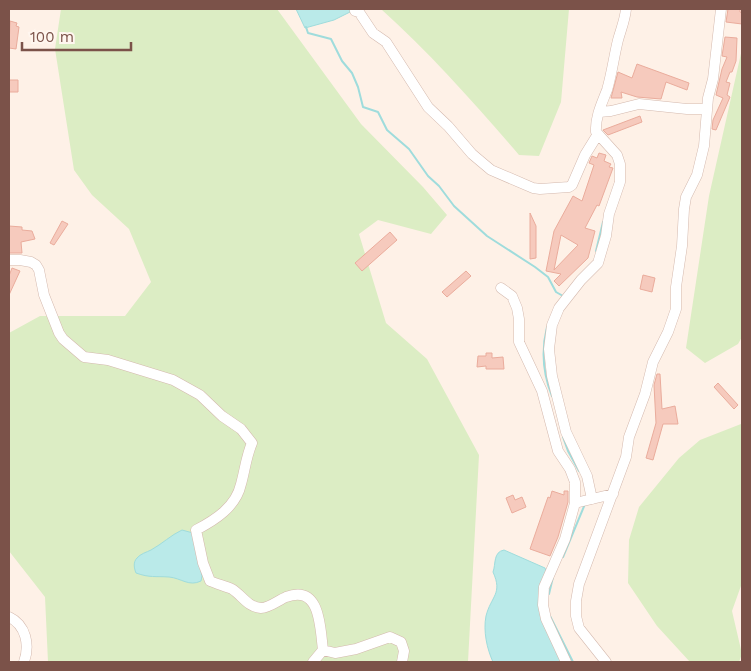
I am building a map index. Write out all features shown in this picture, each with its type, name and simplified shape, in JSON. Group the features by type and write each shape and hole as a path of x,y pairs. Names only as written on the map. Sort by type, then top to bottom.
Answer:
{"street":[{"path":"355,11 359,12 373,33 386,42 428,107 448,126 472,154 491,170 515,181 540,189 569,188 595,137 599,112 611,75 626,9"},
{"path":"606,662 579,628 576,616 576,601 579,584 626,457 629,437 653,362 668,332 676,309 676,282 682,246 684,209 686,197 701,160 721,9"},
{"path":"599,112 639,104 707,109"},
{"path":"584,501 570,469 558,450 547,385 549,348 555,314 576,286 598,263 620,182 620,164 617,155 595,137"},
{"path":"9,260 20,260 36,265 39,270 44,295 58,333 84,357 108,360 173,380 200,395 222,416 241,429 252,443 247,453 240,490 221,516 196,530 208,577 210,581 232,590 246,603 262,608 287,597 305,596 314,604 320,615 323,650 313,662"},
{"path":"501,288 512,296 519,319 519,342 547,385 566,432 587,476 584,501 544,587 543,605 546,619 566,662"},
{"path":"584,501 613,494"},
{"path":"9,617 17,622 26,636 27,653 24,662"},
{"path":"323,650 335,653 356,649 390,638 401,642 404,651 402,662"}],"green space":[{"path":"61,9 277,9 361,124 423,187 447,215 431,234 378,220 359,234 386,323 427,359 479,455 468,662 48,662 45,597 9,551 9,333 40,316 125,316 151,282 129,229 92,195 74,170 55,49"},
{"path":"381,9 569,9 561,102 539,156 519,155 435,62"},
{"path":"742,49 742,337 738,344 705,363 686,348 709,196"},
{"path":"741,424 742,583 732,611 742,654 739,662 690,662 657,626 628,583 629,540 639,507 679,458 700,440"}],"water":[{"path":"296,9 351,10 334,20 305,28"},
{"path":"182,530 193,533 202,576 201,581 189,583 169,577 136,573 134,563 138,557"},
{"path":"504,550 545,568 546,571 539,594 564,662 493,662 486,640 485,622 497,585 493,572 496,559 498,553"}],"building":[{"path":"728,9 740,9 742,24 726,22"},
{"path":"10,21 17,23 16,26 19,27 16,49 9,48"},
{"path":"725,37 737,38 736,61 726,82 730,83 727,95 730,97 716,130 712,129 713,120 723,98 716,95 727,57 722,56"},
{"path":"637,64 689,83 687,90 666,82 661,99 637,97 621,92 622,98 611,98 618,72 632,78"},
{"path":"9,80 18,80 18,92 9,92"},
{"path":"640,116 642,122 608,135 603,130"},
{"path":"599,153 606,155 604,161 611,164 609,167 613,168 599,206 597,205 585,228 595,231 588,258 559,286 554,281 561,274 546,271 554,231 573,196 582,201 594,165 589,163 592,156 597,158","holes":["561,235 578,245 554,270"]},
{"path":"530,213 536,226 536,258 530,259"},
{"path":"62,221 68,224 54,245 50,243"},
{"path":"9,226 22,227 22,230 32,231 35,239 21,242 22,253 9,253"},
{"path":"390,232 397,240 362,271 355,263"},
{"path":"12,268 20,271 9,295 9,276"},
{"path":"466,271 471,276 447,297 442,292"},
{"path":"643,275 655,278 652,292 640,289"},
{"path":"486,353 492,353 492,358 503,357 504,369 486,369 486,366 477,367 478,356 486,356"},
{"path":"657,374 660,374 662,409 675,406 678,424 663,424 653,460 646,458 656,423 654,385"},
{"path":"718,383 738,405 734,409 714,387"},
{"path":"552,491 564,495 564,491 568,491 568,502 558,537 550,556 530,549 548,497 550,498"},
{"path":"513,495 515,500 522,497 526,507 512,513 506,498"}],"waterway":[{"path":"306,27 308,33 331,39 342,61 352,73 363,107 378,112 387,130 409,149 428,176 439,186 454,206 487,236 548,277 556,292 563,296"},
{"path":"596,251 603,222"},
{"path":"547,327 544,362 552,396"},
{"path":"563,437 579,471"},
{"path":"563,557 585,504"},
{"path":"549,594 553,577"},
{"path":"550,616 573,662"}]}
